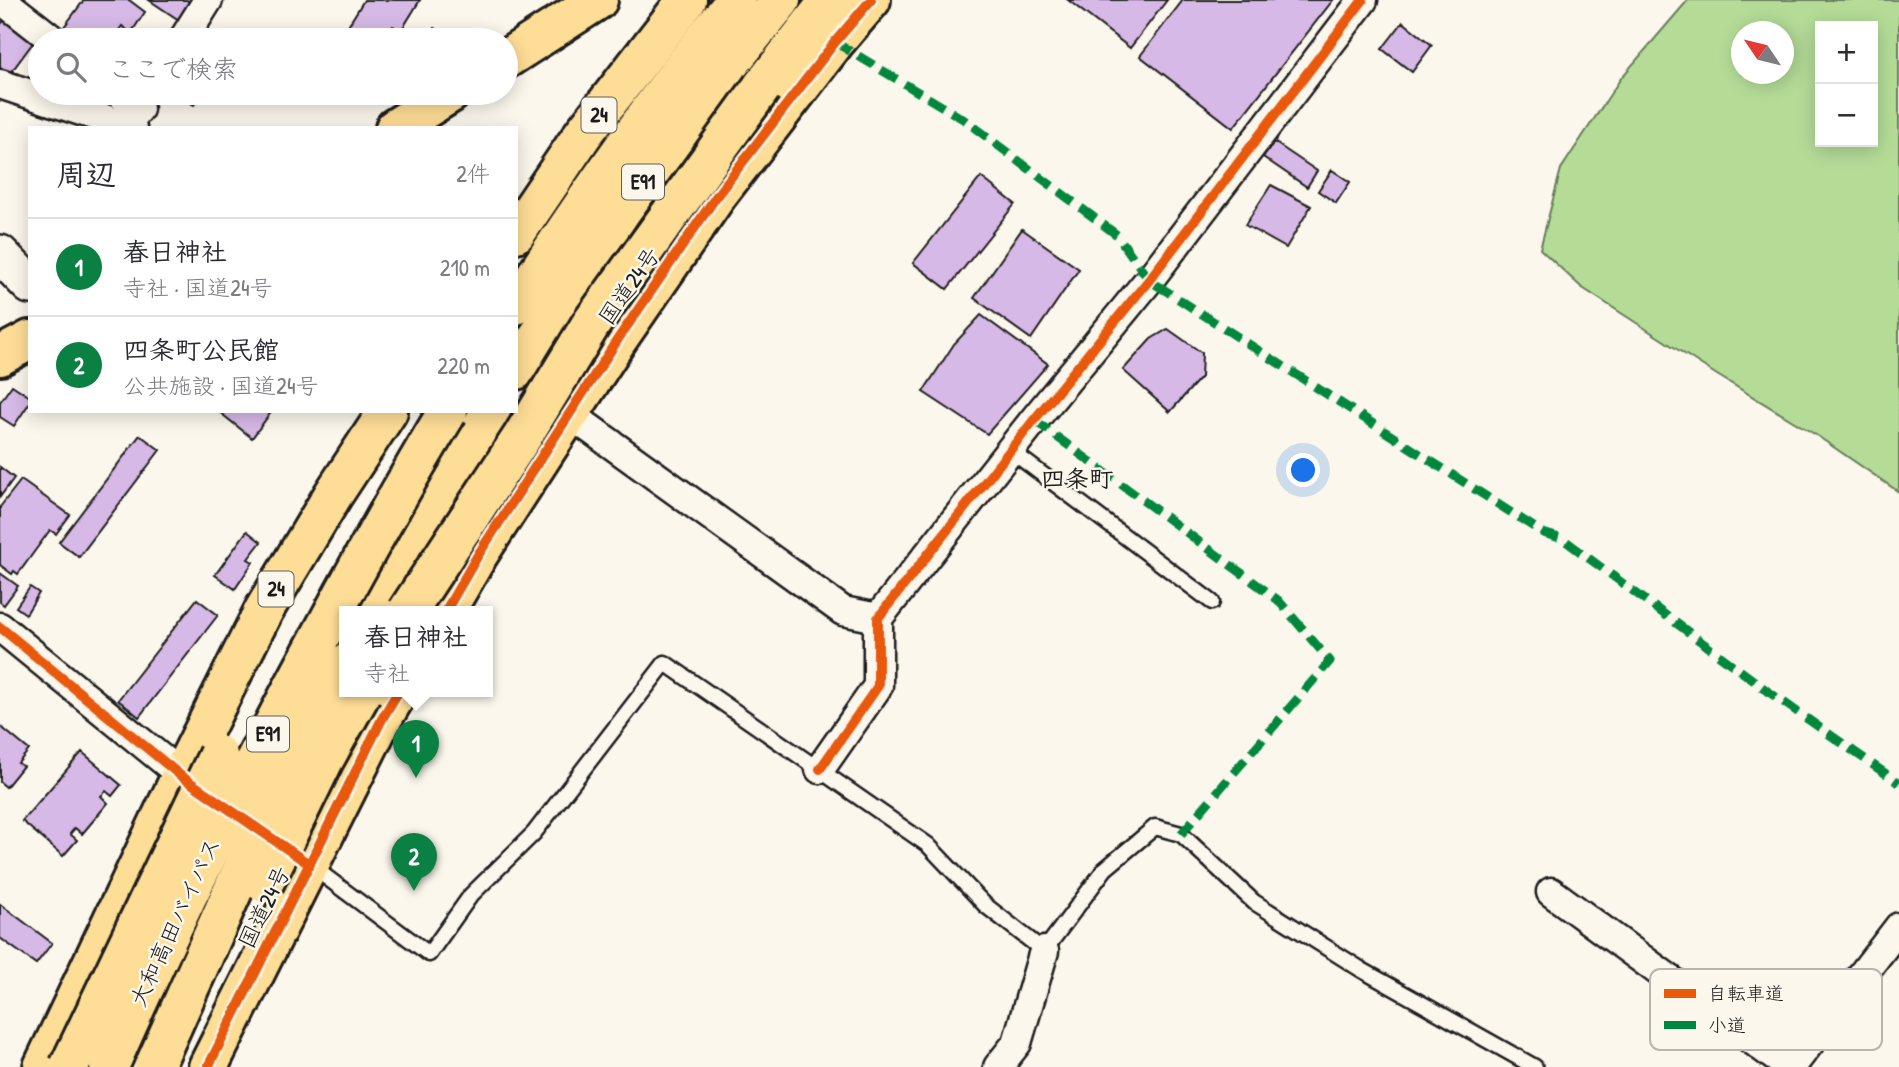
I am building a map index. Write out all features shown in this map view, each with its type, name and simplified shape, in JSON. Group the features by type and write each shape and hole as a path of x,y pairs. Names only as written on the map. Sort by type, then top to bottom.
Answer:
{"highway":[{"path":"518,51 598,0"},
{"name":"24","path":"518,230 583,134 687,0"},
{"name":"E91","path":"518,301 593,187 702,41 736,0"},
{"name":"E91","path":"518,369 622,210 780,0"},
{"path":"411,606 522,437 591,324 762,88 831,0"},
{"name":"国道24号","path":"448,606 478,555 571,415 618,338 718,194 835,42 872,0"},
{"path":"398,126 432,105"},
{"path":"0,356 28,341"},
{"path":"518,374 571,415"},
{"name":"24","path":"43,1067 181,776 264,610 333,495 387,413"},
{"path":"69,1067 218,755 310,581 407,413"},
{"name":"大和高田バイパス","path":"109,1067 159,953 232,802 367,551 447,413"},
{"path":"377,606 490,413"},
{"name":"大和高田バイパス","path":"154,1067 264,821 339,674"},
{"path":"167,1067 228,956 324,760 359,697"},
{"name":"国道24号","path":"208,1067 395,697"}],"street":[{"path":"2,0 38,28"},
{"path":"190,28 208,0"},
{"path":"820,769 878,686 878,618 1010,450 1149,280 1363,0"},
{"path":"0,84 28,89"},
{"path":"112,105 133,109"},
{"path":"0,254 28,283"},
{"path":"571,415 844,611 878,618"},
{"path":"0,627 181,776 309,864"},
{"path":"1551,892 1656,969"},
{"path":"1866,969 1899,927"},
{"path":"999,1067 1017,1043 1044,951"},
{"path":"1767,1050 1790,1067 1803,1050"}],"lane":[{"path":"1010,450 1212,602"},
{"path":"309,864 429,954 471,895 534,833 665,663 928,845 985,905 1044,951 1105,869 1155,827 1181,834 1254,902 1362,970 1535,1067"}],"green space":[{"path":"1688,0 1899,0 1899,492 1816,435 1581,287 1540,249 1561,169 1621,78"}],"building":[{"path":"84,0 129,0 145,12 134,28 63,28"},
{"path":"149,0 187,0 191,2 179,20"},
{"path":"364,0 420,0 403,28 347,28"},
{"path":"1068,0 1167,0 1130,48"},
{"path":"1183,0 1333,0 1233,128 1140,56"},
{"path":"6,18 28,35 28,49 9,75 0,68 0,25"},
{"path":"1403,22 1432,45 1412,72 1382,49"},
{"path":"1274,142 1317,171 1307,187 1263,157"},
{"path":"1332,170 1350,182 1336,203 1318,191"},
{"path":"981,177 1015,204 947,289 913,263"},
{"path":"1271,185 1311,206 1286,248 1245,225"},
{"path":"1022,229 1079,269 1031,339 974,298"},
{"path":"981,315 1048,364 987,434 923,392 954,344"},
{"path":"1168,329 1202,353 1201,377 1170,412 1123,370 1151,339"},
{"path":"12,385 28,396 28,405 14,426 0,417 0,402"},
{"path":"221,413 271,413 252,438"},
{"path":"140,435 160,450 79,557 59,542"},
{"path":"0,467 14,478 0,497"},
{"path":"21,480 70,515 56,534 50,530 18,574 14,571 12,574 0,565 0,507"},
{"path":"247,531 261,542 248,559 253,562 235,589 215,575"},
{"path":"0,573 18,586 4,605 0,602"},
{"path":"30,587 39,593 26,614 16,607"},
{"path":"197,599 218,615 139,717 118,700"},
{"path":"0,726 29,750 18,763 23,766 6,787 0,782"},
{"path":"82,752 121,785 112,796 106,791 101,796 108,803 82,834 75,828 70,834 77,840 63,856 22,821"},
{"path":"0,904 52,943 36,964 0,938"}],"marked path":[{"path":"835,42 963,119 1117,235 1149,280 1543,533 1563,539 1769,692 1899,783"},
{"path":"1034,420 1278,600 1330,661 1181,834"}],"cycle path":[{"path":"448,606 478,555 618,339 718,194 835,42 871,0"},
{"path":"820,769 878,686 878,618 1034,420 1149,280 1363,0"},
{"path":"0,627 181,776 309,864"},
{"path":"208,1067 395,697"}],"place":[{"name":"春日神社","path":"416,778"},
{"name":"四条町公民館","path":"414,891"}],"district":[{"name":"四条町","path":"1077,479"}]}
